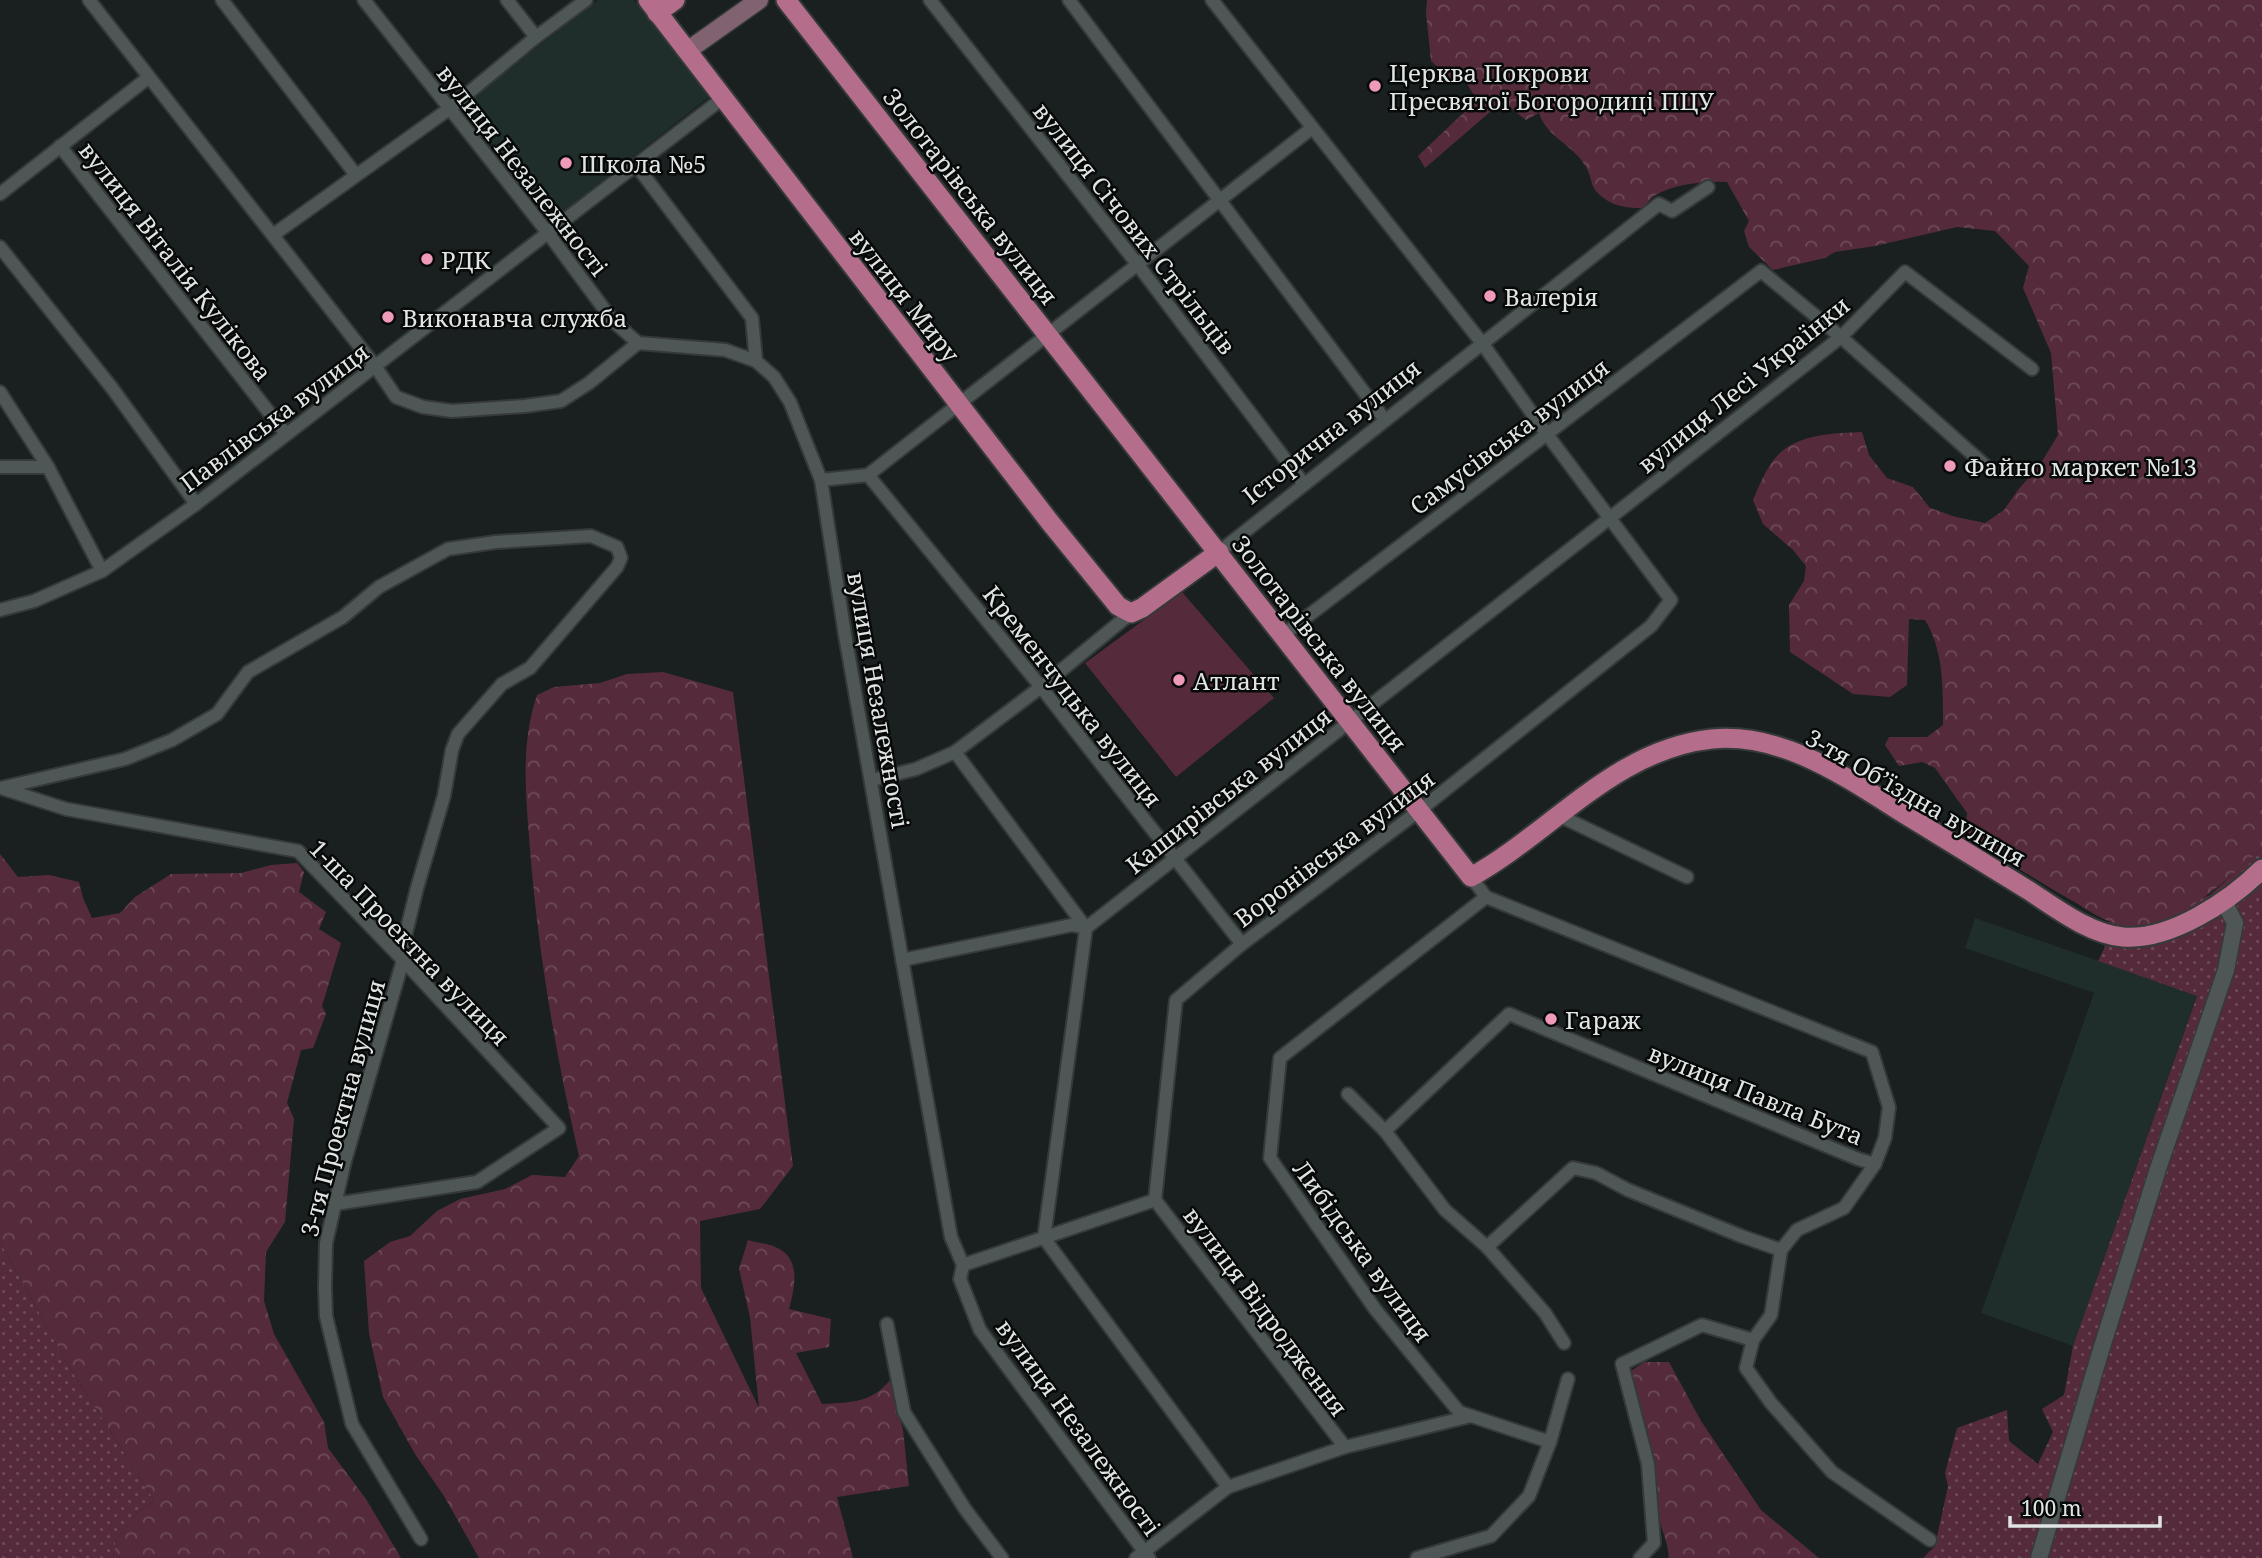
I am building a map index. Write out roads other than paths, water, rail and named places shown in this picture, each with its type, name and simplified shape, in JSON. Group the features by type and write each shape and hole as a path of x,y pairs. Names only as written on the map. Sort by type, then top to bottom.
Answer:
{"main road":[{"path":"653,6 675,0"},
{"path":"687,51 759,0"},
{"name":"Золотарівська вулиця","path":"786,0 1471,877"},
{"name":"вулиця Миру","path":"653,6 1118,606 1131,613"},
{"name":"Історична вулиця","path":"1131,613 1142,608 1219,552"},
{"name":"3-тя Обʼїздна вулиця","path":"1471,877 1509,855 1607,780 1656,753 1710,739 1735,738 1796,752 1832,770 2064,913 2111,935 2142,936 2190,921 2241,888 2262,869"}],"street":[{"path":"89,0 375,366 396,397 424,407 452,411 561,401 589,383 638,343"},
{"path":"222,0 356,175"},
{"name":"вулиця Незалежності","path":"364,0 548,233 613,321 638,343 725,350 756,361 774,377 790,402 821,480 845,635 951,1237 963,1265 960,1279 980,1330 1143,1556"},
{"path":"507,0 536,37"},
{"path":"273,235 449,108 586,0"},
{"name":"вулиця Січових Стрільців","path":"930,0 1138,265 1304,484"},
{"path":"1069,0 1385,420"},
{"path":"1212,0 1482,343 1609,518"},
{"path":"0,194 149,77"},
{"name":"Павлівська вулиця","path":"0,610 34,601 102,571 196,504 723,98"},
{"path":"821,480 868,475 1312,128"},
{"name":"вулиця Віталія Кулікова","path":"60,146 286,434"},
{"path":"636,164 752,318 756,361"},
{"name":"Історична вулиця","path":"1219,552 1659,204 1672,211 1709,187"},
{"path":"0,247 113,388 196,504"},
{"name":"Самусівська вулиця","path":"1283,635 1761,271 1841,337"},
{"name":"вулиця Лесі Українки","path":"1609,518 1841,337 1905,272 2032,369"},
{"path":"1841,337 1988,468"},
{"path":"0,392 48,467 102,571"},
{"path":"0,467 48,467"},
{"name":"Кременчуцька вулиця","path":"868,475 1041,687 1242,944"},
{"name":"Воронівська вулиця","path":"1155,1200 1177,1000 1242,944 1420,810 1651,626 1671,600 1609,518"},
{"name":"Каширівська вулиця","path":"1086,928 1609,518"},
{"name":"3-тя Проектна вулиця","path":"1,788 125,759 172,740 218,715 248,672 343,617 379,586 448,549 496,542 591,536 617,547 621,558 617,567 530,668 502,684 458,734 452,750 444,796 416,888 345,1161 326,1243 326,1316 352,1424 421,1539"},
{"name":"Історична вулиця","path":"872,780 916,769 955,752 1041,687 1131,613"},
{"path":"955,752 1086,928 1044,1238 1228,1487"},
{"name":"1-ша Проектна вулиця","path":"1,788 66,809 298,851 559,1128 477,1182 335,1204"},
{"path":"1560,816 1687,877"},
{"name":"Золотарівська вулиця","path":"1471,877 1486,897"},
{"path":"1486,897 1872,1052 1889,1107 1885,1138 1875,1164 1844,1208 1797,1230 1781,1250 1771,1315 1753,1340 1746,1368 1779,1413 1832,1472 1930,1541"},
{"name":"Либідська вулиця","path":"1486,897 1280,1058 1270,1158 1375,1309 1459,1412 1550,1442"},
{"path":"2039,1558 2154,1182 2226,970 2235,923 2223,900"},
{"path":"902,960 1072,925 1086,928"},
{"name":"вулиця Павла Бута","path":"1385,1131 1508,1014 1875,1164"},
{"path":"1348,1094 1385,1131 1445,1210 1487,1247 1545,1313 1564,1343"},
{"path":"1487,1247 1573,1168 1596,1173 1628,1190 1781,1250"},
{"path":"963,1265 1155,1200"},
{"name":"вулиця Відродження","path":"1155,1200 1345,1447"},
{"path":"887,1324 904,1412 965,1509 1002,1558"},
{"path":"1640,1558 1654,1543 1648,1464 1622,1364 1702,1325 1753,1340"},
{"path":"1417,1558 1491,1536 1529,1496 1550,1442 1568,1379"},
{"path":"1143,1556 1228,1487 1345,1447 1471,1416"}],"place":[{"name":"Церква Покрови Пресвятої Богородиці ПЦУ","path":"1375,86"},
{"name":"Школа №5","path":"566,163"},
{"name":"РДК","path":"427,259"},
{"name":"Валерія","path":"1490,296"},
{"name":"Виконавча служба","path":"388,317"},
{"name":"Файно маркет №13","path":"1950,466"},
{"name":"Атлант","path":"1179,680"},
{"name":"Гараж","path":"1551,1019"}]}
